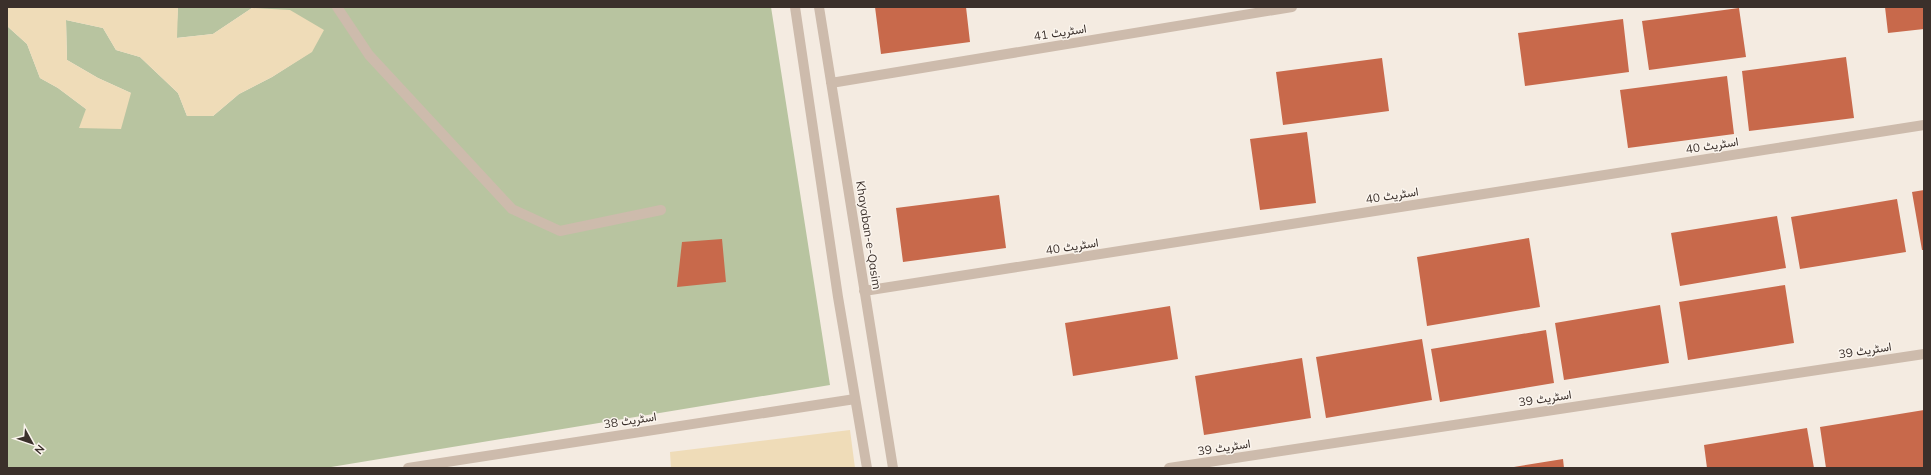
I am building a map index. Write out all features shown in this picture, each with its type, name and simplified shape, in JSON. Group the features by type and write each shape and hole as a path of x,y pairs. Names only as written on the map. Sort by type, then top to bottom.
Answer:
{"street":[{"path":"337,7 369,55 512,208 560,231 660,210"},
{"path":"795,7 855,399 867,468"},
{"name":"Khayaban-e-Qasim","path":"819,7 893,468"},
{"name":"اسٹریٹ 41","path":"831,83 1292,7"},
{"name":"اسٹریٹ 40","path":"864,291 1924,125"},
{"name":"اسٹریٹ 39","path":"1169,468 1924,354"},
{"name":"اسٹریٹ 38","path":"408,468 855,399"}],"green space":[{"path":"178,7 771,7 830,385 325,468 7,468 7,26 27,44 40,78 58,88 86,109 131,93 98,78 67,60 66,20 103,28 116,50 140,57 178,93 187,116 213,116 239,94 272,77 311,52 252,8 213,34 176,38"}],"sand":[{"path":"7,7 178,7 177,38 213,34 252,8 290,10 324,30 312,52 272,77 239,94 213,116 187,116 178,93 140,57 116,50 103,28 66,20 67,60 98,78 131,93 121,129 79,128 86,109 58,88 40,78 27,44 7,26"},
{"path":"850,430 855,468 671,468 670,452"}],"building":[{"path":"875,7 966,7 970,42 881,54"},
{"path":"1885,7 1924,7 1924,29 1888,33"},
{"path":"1739,8 1746,57 1649,70 1642,21"},
{"path":"1623,19 1629,72 1525,86 1518,33"},
{"path":"1846,57 1854,118 1749,131 1742,71"},
{"path":"1382,58 1389,111 1283,125 1276,72"},
{"path":"1727,76 1734,134 1628,148 1620,90"},
{"path":"1307,132 1316,203 1260,210 1250,139"},
{"path":"1924,190 1924,250 1922,250 1912,192"},
{"path":"999,195 1006,248 903,262 896,208"},
{"path":"1897,199 1906,252 1800,269 1791,217"},
{"path":"1777,216 1786,268 1680,286 1671,233"},
{"path":"1529,238 1540,307 1427,326 1417,257"},
{"path":"722,239 726,282 677,287 682,242"},
{"path":"1785,285 1794,343 1688,360 1679,302"},
{"path":"1660,305 1669,363 1564,380 1555,323"},
{"path":"1170,306 1178,359 1073,376 1065,323"},
{"path":"1546,330 1554,383 1440,402 1431,349"},
{"path":"1422,339 1432,400 1326,418 1316,357"},
{"path":"1302,358 1311,418 1204,435 1195,376"},
{"path":"1924,410 1924,467 1826,468 1820,427"},
{"path":"1807,428 1814,468 1707,468 1704,445"},
{"path":"1563,459 1564,468 1514,468 1514,467"}]}
